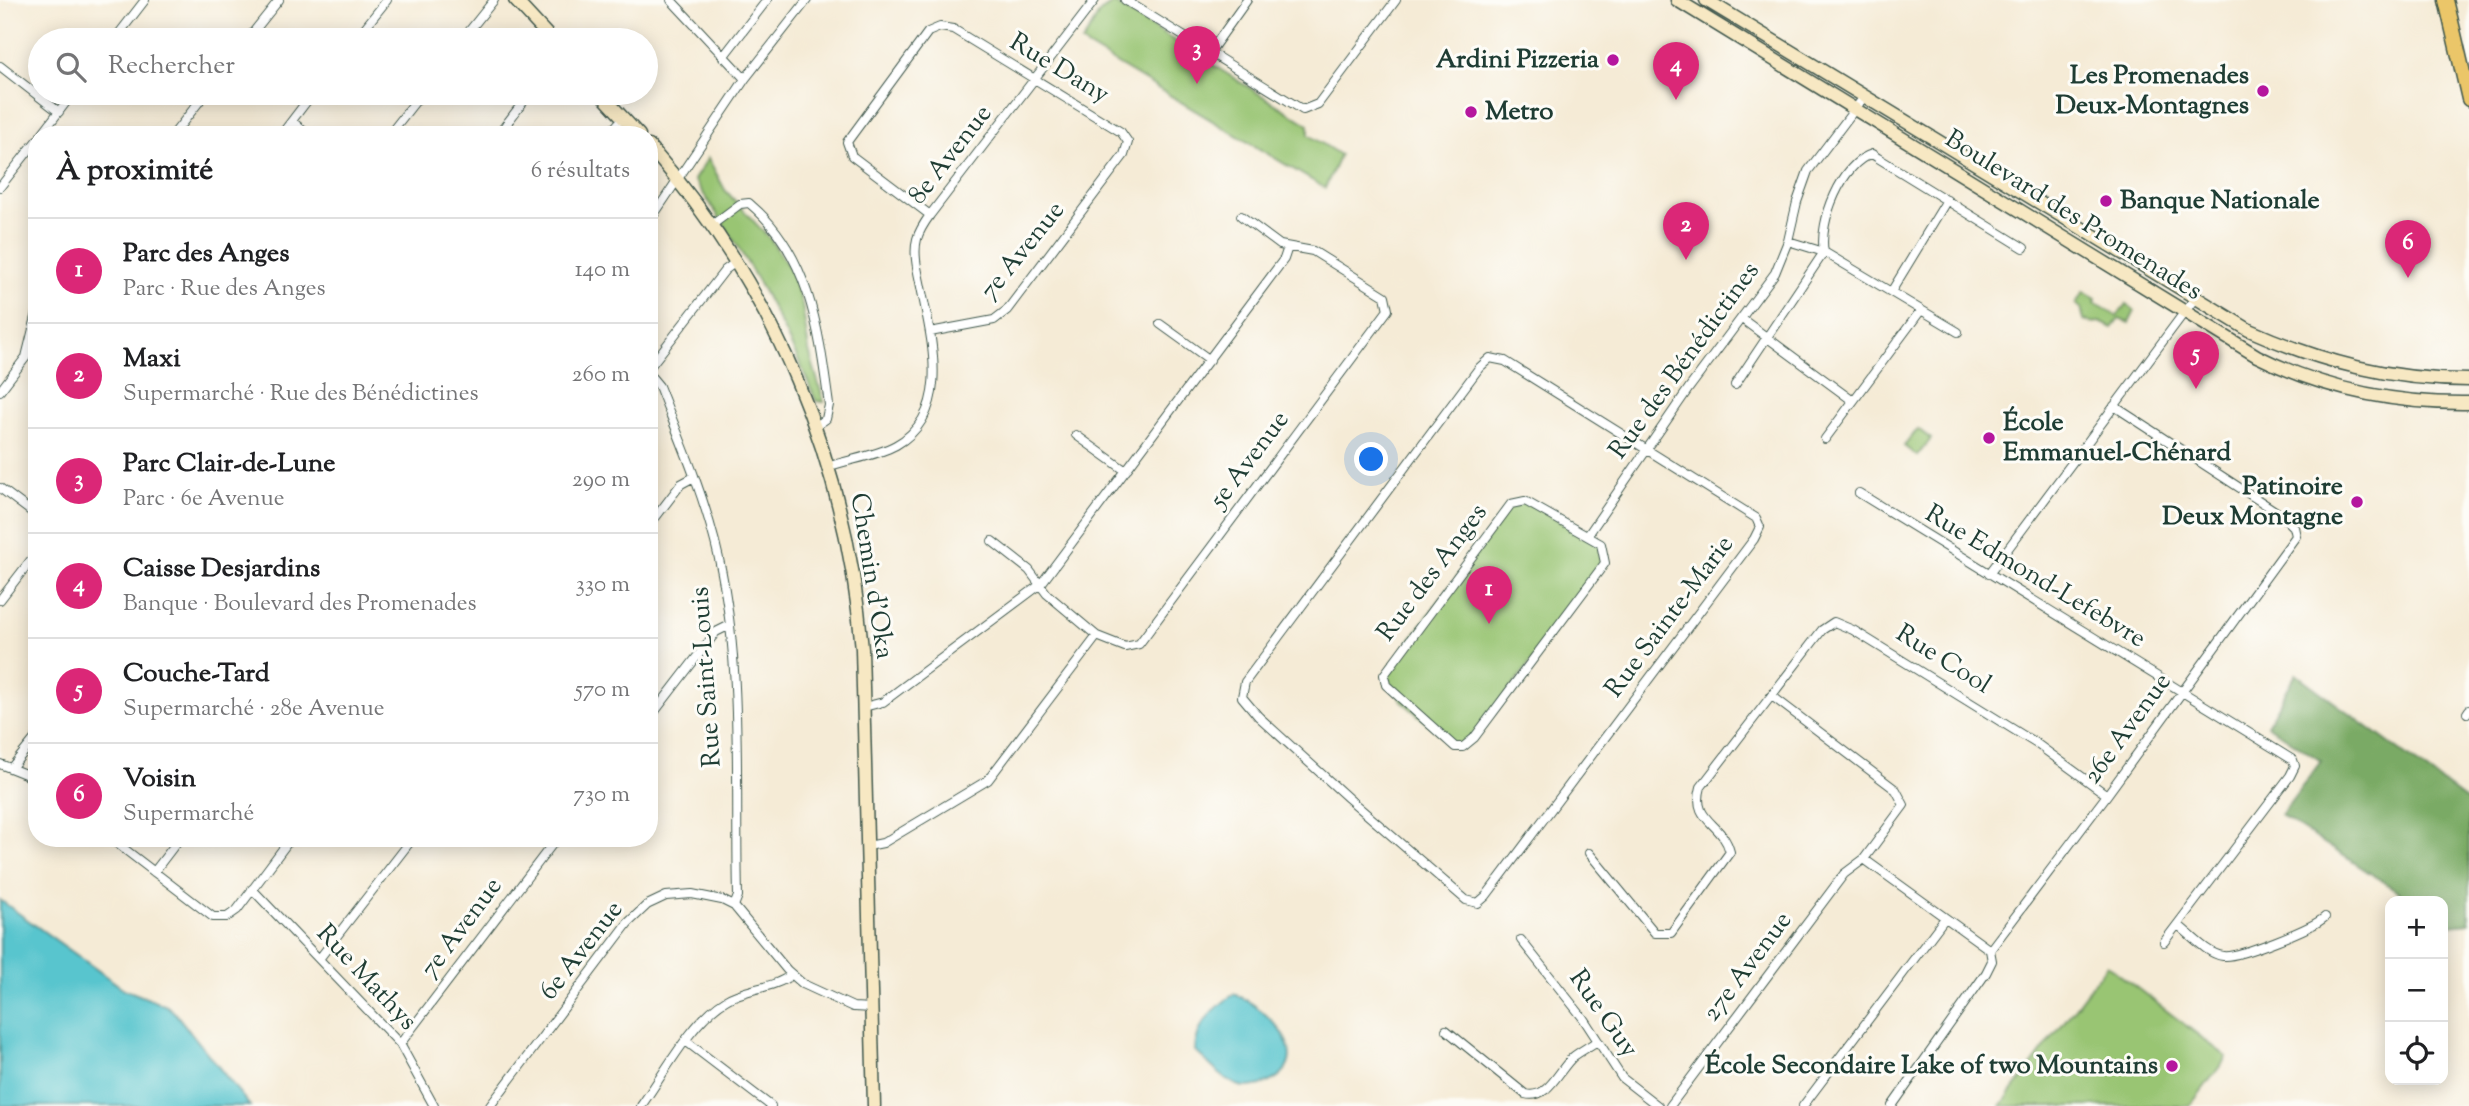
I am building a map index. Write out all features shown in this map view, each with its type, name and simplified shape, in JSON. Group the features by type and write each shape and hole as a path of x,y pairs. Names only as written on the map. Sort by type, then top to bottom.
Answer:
{"highway":[{"path":"2446,0 2469,99"}],"street":[{"path":"123,28 145,0"},
{"path":"257,28 279,0"},
{"path":"365,28 387,0"},
{"path":"472,28 494,0"},
{"path":"514,0 541,28"},
{"path":"671,0 745,79"},
{"path":"723,57 767,0"},
{"path":"658,210 745,79 807,0"},
{"name":"8e Avenue","path":"830,466 888,449 909,437 928,410 933,393 934,362 916,261 917,240 930,215 1095,0"},
{"path":"1125,0 1303,110 1318,104 1396,0"},
{"path":"1210,52 1247,0"},
{"name":"Boulevard des Promenades","path":"1677,0 2257,355 2313,379 2390,399 2469,403"},
{"name":"Boulevard des Promenades","path":"1706,0 2249,330 2319,359 2392,376 2469,380"},
{"name":"Rue Dany","path":"930,215 852,156 847,142 928,32 940,27 953,29 1121,132 1128,142 1124,156"},
{"path":"0,66 28,88"},
{"name":"Rue des Bénédictines","path":"1588,535 1646,450 1775,273 1788,241 1806,176 1864,97"},
{"path":"50,105 59,112"},
{"path":"48,126 64,105"},
{"path":"180,126 197,105"},
{"path":"288,126 304,105"},
{"path":"396,126 413,105"},
{"path":"505,126 521,105"},
{"path":"611,105 631,126"},
{"path":"616,126 623,118"},
{"path":"292,121 298,126"},
{"path":"0,187 28,151"},
{"path":"1735,385 1824,252 1822,234 1836,191 1864,156 1872,154 2024,248"},
{"name":"Chemin d'Oka","path":"658,156 712,225 776,333 830,466 856,592 864,707 874,1106"},
{"name":"7e Avenue","path":"930,332 994,320 1007,310 1124,156"},
{"path":"1891,292 1947,200"},
{"path":"712,225 740,204 749,202 778,234 800,268 816,324 829,405 826,419 816,426"},
{"path":"864,707 883,702 1041,584 1284,259 1288,247 1271,239 1241,216"},
{"path":"1788,241 1824,252 1958,332"},
{"name":"5e Avenue","path":"1097,636 1125,647 1139,644 1388,310 1385,296 1313,251 1288,247"},
{"path":"658,356 725,270 736,262"},
{"path":"1989,574 2195,298"},
{"path":"1825,439 1921,310"},
{"path":"1742,319 1853,401"},
{"path":"1160,324 1210,360"},
{"path":"0,391 26,357 28,349"},
{"name":"Rue Sainte-Marie","path":"1490,358 1505,361 1646,450 1756,518 1760,527 1754,539 1486,897 1478,903 1466,900 1258,716 1242,697 1245,682 1479,368 1490,358"},
{"name":"Rue Saint-Louis","path":"658,385 694,477 715,541 730,625 738,897 734,906"},
{"name":"26e Avenue","path":"1892,1106 1986,973 1992,961 1990,950 2292,543 2295,530 2277,512 2114,406"},
{"path":"1076,435 1126,471"},
{"path":"658,514 681,484 694,477"},
{"path":"0,488 28,509"},
{"name":"Rue Edmond-Lefebvre","path":"1859,493 2290,757 2295,764 2290,776 2178,925"},
{"name":"Rue des Anges","path":"1525,500 1588,535 1601,544 1605,563 1474,738 1463,747 1455,747 1444,740 1386,685 1384,675 1511,504 1525,500"},
{"path":"868,846 883,843 988,780 1097,636 1047,594 1029,570 992,541"},
{"path":"0,600 28,564"},
{"name":"Rue Cool","path":"1589,853 1655,933 1671,933 1730,852 1726,838 1699,811 1698,801 1702,787 1826,626 1839,622 2037,744 2107,795"},
{"path":"658,707 716,632 730,625"},
{"name":"27e Avenue","path":"1670,1106 1844,874 1864,859 1903,807 1902,795 1772,696"},
{"path":"11,768 28,747"},
{"path":"0,764 28,777"},
{"path":"122,847 216,918 232,915 284,847"},
{"path":"155,872 173,847"},
{"path":"319,959 406,847"},
{"name":"7e Avenue","path":"400,1044 550,847"},
{"path":"1864,859 1990,950"},
{"name":"Rue Mathys","path":"252,889 400,1044 434,1106"},
{"name":"6e Avenue","path":"491,1106 628,923 647,905 666,896 692,894 722,900 734,906"},
{"path":"734,906 792,975 811,989 838,1001 857,1008 872,1008"},
{"path":"2164,942 2178,925 2212,951 2227,956 2306,929 2325,917"},
{"path":"1803,1106 1945,918"},
{"name":"Rue Guy","path":"1521,940 1622,1078 1657,1106"},
{"path":"641,1106 706,1016 726,1000 792,975"},
{"path":"1446,1030 1525,1094 1535,1096 1544,1091 1573,1057 1597,1041"},
{"path":"687,1042 771,1106"}],"green space":[{"path":"1114,3 1309,125 1309,135 1340,155 1325,188 1082,43 1100,12"},
{"path":"708,158 725,190 771,240 790,269 802,304 809,351 824,402 816,401 761,287 694,180"},
{"path":"2083,292 2117,316 2126,304 2135,311 2129,323 2119,319 2112,328 2100,322 2084,320 2081,308 2076,304"},
{"path":"1918,429 1931,439 1917,456 1904,446"},
{"path":"1525,501 1601,544 1605,563 1474,738 1455,747 1403,702 1384,675 1511,504"},
{"path":"2296,674 2469,802 2469,923 2448,924 2448,896 2405,896 2281,815 2321,761 2267,725"},
{"path":"2107,965 2227,1057 2190,1106 2001,1106"}],"water":[{"path":"0,900 124,989 167,1006 250,1106 0,1106"},
{"path":"1234,994 1272,1021 1289,1047 1289,1060 1283,1072 1269,1082 1257,1086 1241,1086 1231,1082 1195,1051 1202,1025 1219,1005"}],"place":[{"name":"Ardini Pizzeria","path":"1613,60"},
{"name":"Parc Clair-de-Lune","path":"1197,84"},
{"name":"Les Promenades Deux-Montagnes","path":"2263,91"},
{"name":"Caisse Desjardins","path":"1676,100"},
{"name":"Metro","path":"1471,112"},
{"name":"Banque Nationale","path":"2106,201"},
{"name":"Maxi","path":"1686,260"},
{"name":"Voisin","path":"2408,278"},
{"name":"Couche-Tard","path":"2196,389"},
{"name":"École Emmanuel-Chénard","path":"1989,438"},
{"name":"Patinoire Deux Montagne","path":"2357,502"},
{"name":"Parc des Anges","path":"1489,624"},
{"name":"École Secondaire Lake of two Mountains","path":"2172,1066"}]}
